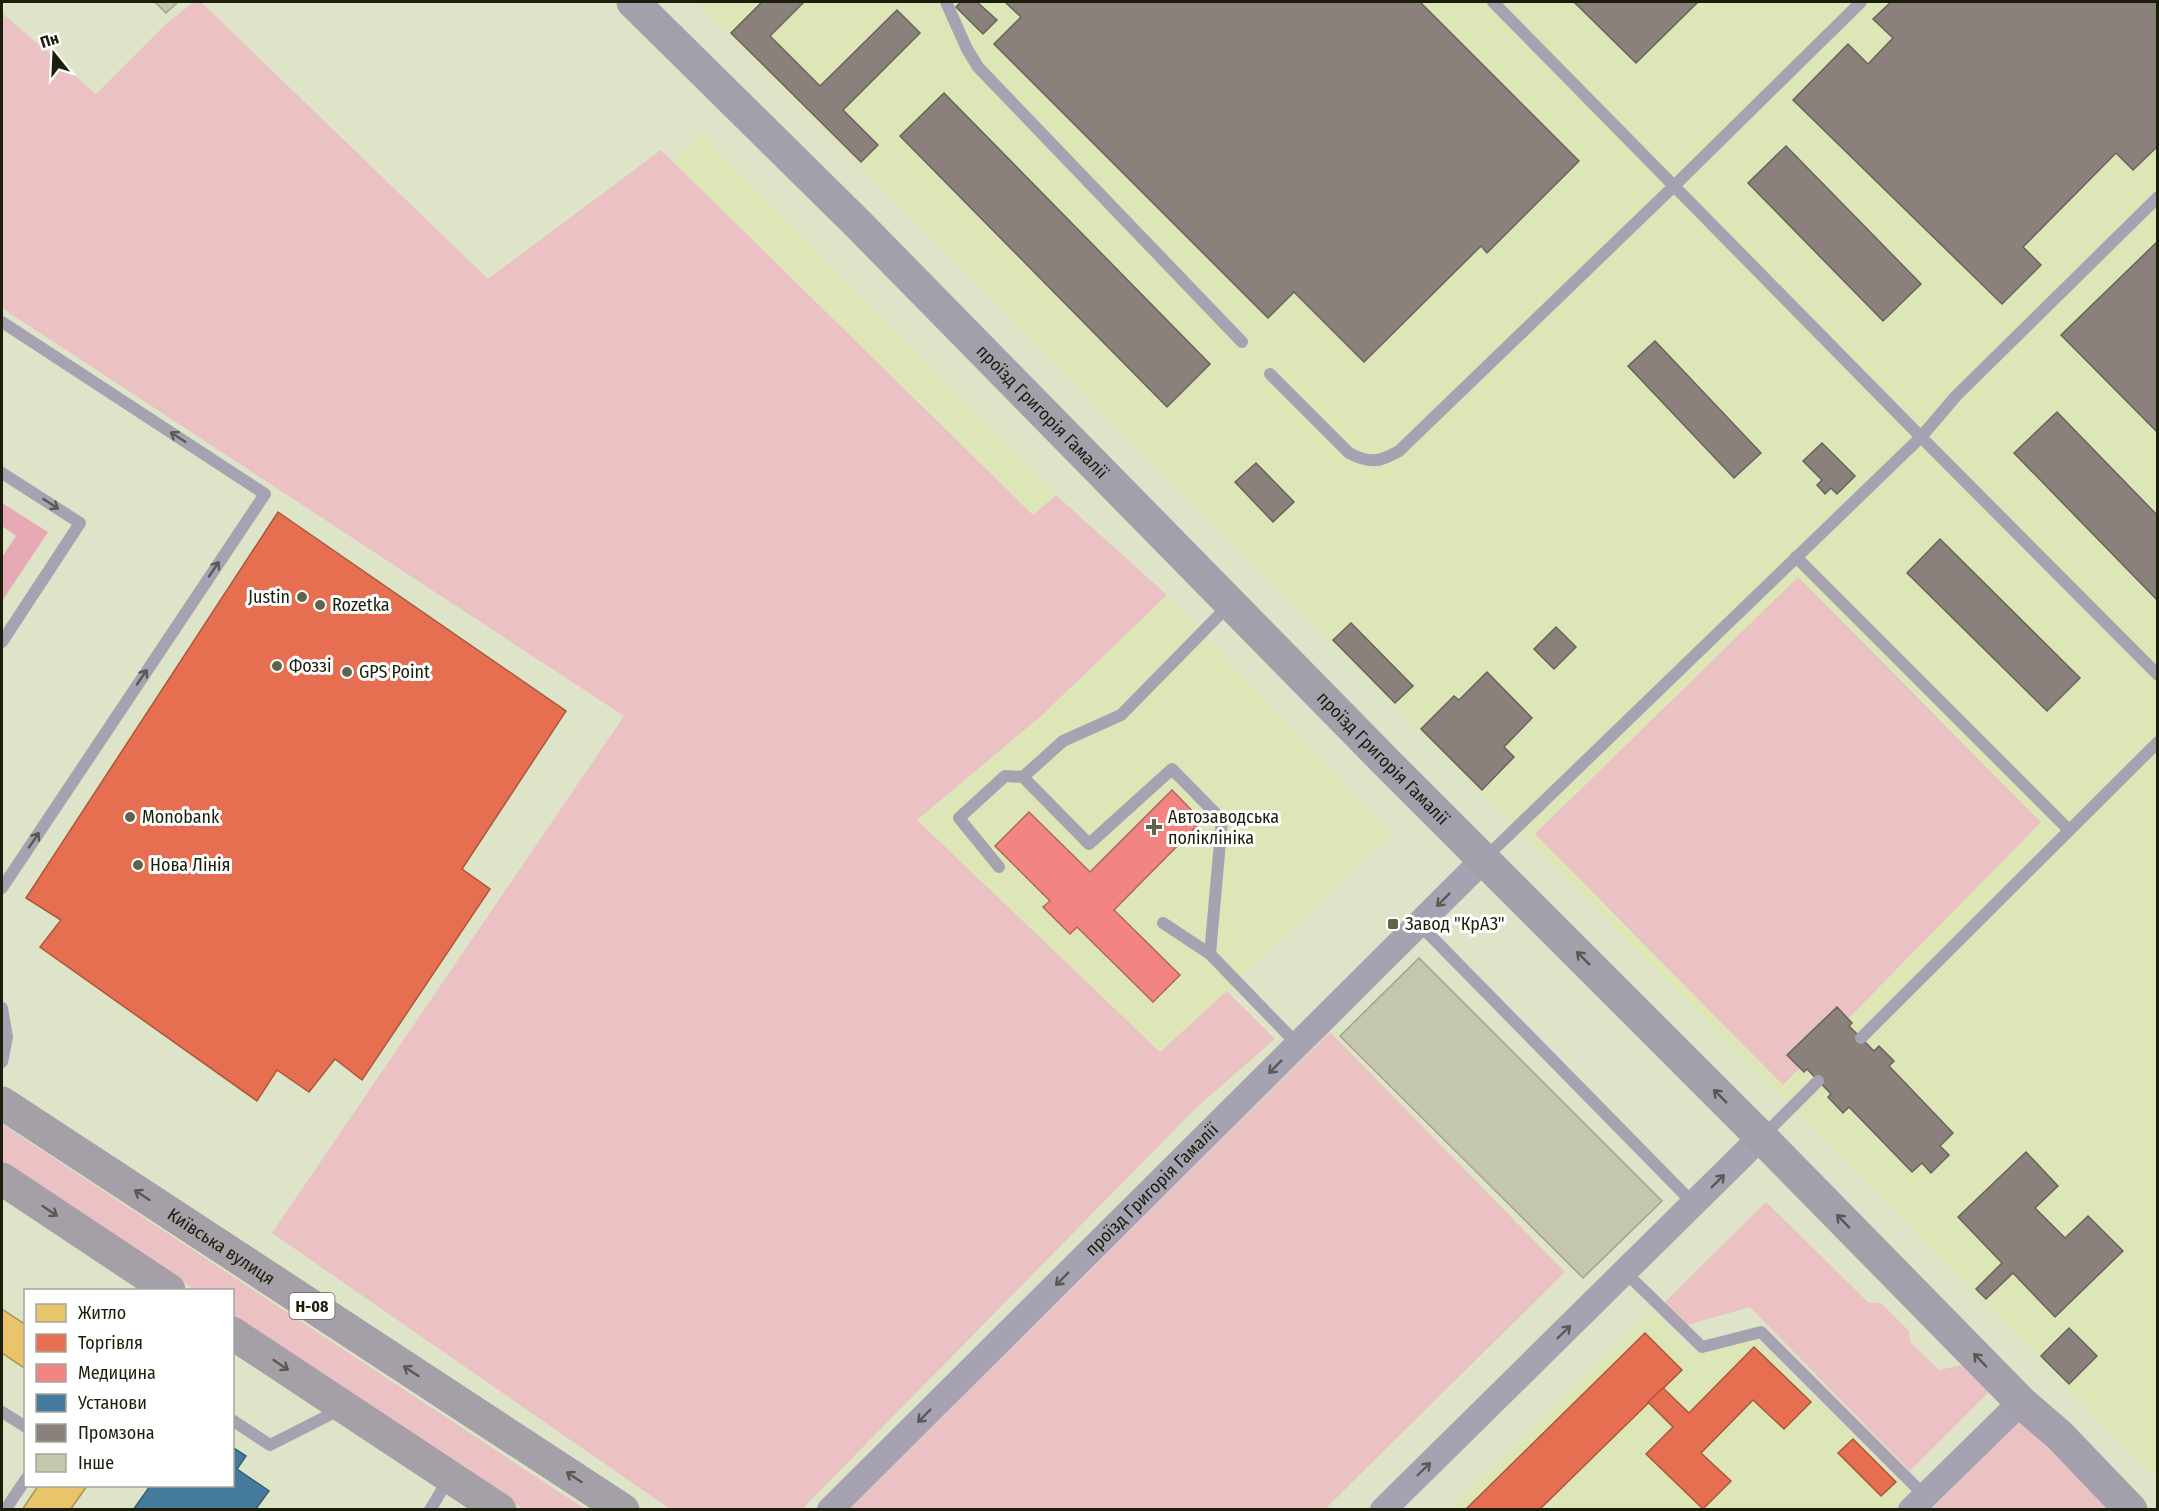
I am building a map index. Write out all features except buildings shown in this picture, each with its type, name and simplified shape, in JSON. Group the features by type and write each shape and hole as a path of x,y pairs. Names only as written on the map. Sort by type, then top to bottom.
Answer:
{"main road":[{"name":"Київська вулиця","path":"2,1103 623,1509"},
{"path":"2,1179 167,1289"},
{"path":"234,1334 500,1509"}],"street":[{"name":"проїзд Григорія Гамалії","path":"633,2 857,223 1484,859 830,1509"},
{"path":"1484,859 2021,1402 2059,1436 2131,1509"},
{"path":"1383,1509 1761,1137"},
{"path":"1918,1503 2021,1402"}],"lane":[{"path":"946,2 967,49 978,67 1242,342"},
{"path":"1493,2 2157,675"},
{"path":"1270,374 1349,453 1364,461 1384,460 1399,451 1861,2"},
{"path":"1484,859 1921,437 1956,396 2157,197"},
{"path":"2,322 265,494 2,888"},
{"path":"2,473 80,523 2,642"},
{"path":"1796,557 2069,830"},
{"path":"1023,777 1063,741 1121,716 1231,603"},
{"path":"1861,1038 2157,742"},
{"path":"999,867 959,818 1005,776 1023,777 1089,844 1172,770 1222,820 1210,954"},
{"path":"1163,923 1210,954 1298,1045"},
{"path":"1419,924 1694,1204"},
{"path":"2,1008 7,1037 2,1062"},
{"path":"1761,1137 1818,1081"},
{"path":"1625,1272 1701,1347 1761,1332 1918,1503"},
{"path":"234,1420 270,1445 345,1407"},
{"path":"2,1412 24,1426"},
{"path":"430,1509 450,1477"},
{"path":"5,1509 24,1482"}],"shaded area":[{"path":"194,2 201,2 488,279 661,150 1033,515 1056,495 1167,595 1041,716 917,820 1160,1052 1227,991 1275,1039 1197,1107 802,1509 670,1509 272,1233 624,716 2,308 2,13 96,94 167,23"},
{"path":"697,2 2157,2 2157,1478 1517,829"},
{"path":"702,134 1056,495 1034,515 674,162"},
{"path":"2,503 48,532 2,601 2,557 16,536 2,526"},
{"path":"1798,577 2041,822 1783,1085 1535,834"},
{"name":"Автозаводська поліклініка","path":"1167,595 1391,834 1161,1053 916,820 1041,716"},
{"path":"1330,1032 1565,1272 1325,1509 850,1509"},
{"path":"2,1124 585,1509 524,1509 234,1317 234,1289 193,1289 2,1162"},
{"path":"1766,1202 1869,1303 1881,1303 1909,1331 1910,1342 1939,1370 1968,1364 1992,1389 1910,1471 1750,1307 1687,1325 1665,1302"},
{"path":"1652,1311 1696,1355 1754,1337 1912,1493 1896,1510 1449,1510"},
{"path":"2020,1420 2108,1509 1931,1510"}],"place":[{"name":"Justin","path":"302,597"},
{"name":"Rozetka","path":"320,605"},
{"name":"Фоззі","path":"277,666"},
{"name":"GPS Point","path":"347,672"},
{"name":"Monobank","path":"130,817"},
{"name":"Автозаводська поліклініка","path":"1154,827"},
{"name":"Нова Лінія","path":"138,865"},
{"name":"Завод \"КрАЗ\"","path":"1393,924"}]}
